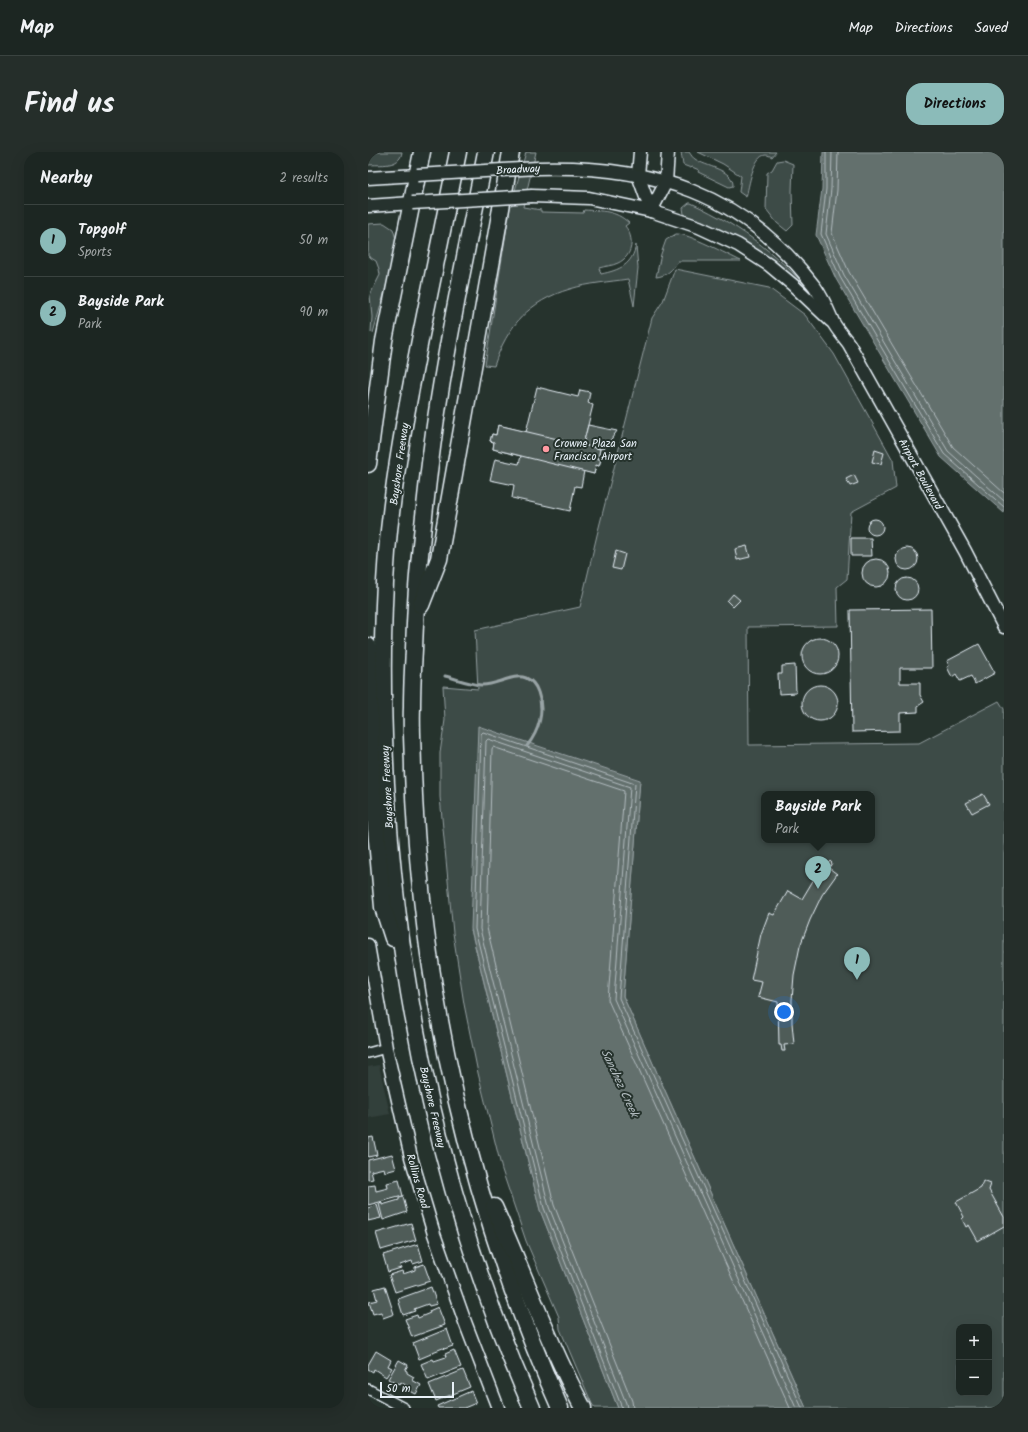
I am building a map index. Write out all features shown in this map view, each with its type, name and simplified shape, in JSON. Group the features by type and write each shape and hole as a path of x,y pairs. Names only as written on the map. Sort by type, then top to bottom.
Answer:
{"highway":[{"path":"368,464 384,341 422,152"},
{"name":"Bayshore Freeway","path":"458,152 404,424 392,508 383,636 383,708 387,808 395,893 406,978 422,1065 442,1149 456,1199 495,1316 532,1408"},
{"path":"486,152 437,410 430,459 419,567 412,708 415,819 426,933 438,1012 449,1069 481,1194 506,1270 536,1350 560,1408"},
{"path":"416,618 439,559 511,152"},
{"path":"368,646 372,784 383,907 406,978"},
{"path":"468,1145 517,1258 535,1306 560,1362 583,1408"}],"main road":[{"path":"640,152 638,175 651,211"},
{"path":"651,211 666,182 668,152"},
{"name":"Broadway","path":"368,178 538,168 589,168 638,175 666,182"},
{"name":"Airport Boulevard","path":"666,182 691,190 720,204 769,236 792,259 824,299 834,323"},
{"path":"368,206 532,196 589,198 651,211"},
{"name":"Airport Boulevard","path":"651,211 699,227 728,240 752,254 782,275 834,323 849,344 958,538 1004,627"},
{"name":"Rollins Road","path":"368,945 386,1048 411,1157 434,1234 465,1322 498,1408"}],"street":[{"path":"368,1053 386,1048"},
{"path":"368,1389 404,1408"}],"shaded area":[{"path":"368,152 402,152 398,161 394,163 384,165 368,165"},
{"path":"526,152 536,152 523,207 541,210 541,212 583,213 584,210 602,211 613,213 629,223 625,226 631,241 631,246 627,256 616,264 599,268 601,274 614,271 624,266 632,257 636,245 638,268 634,306 628,279 584,285 555,294 531,308 522,317 513,327 506,339 494,366 485,365 510,208"},
{"path":"681,152 689,152 700,162 724,172 732,180 733,186 729,187 698,172 699,170 683,165"},
{"path":"698,152 776,152 772,157 766,155 762,156 758,160 752,172 746,197 739,192 741,176 723,164"},
{"path":"783,160 793,164 793,225 787,231 777,223 766,209 767,173 772,170 777,161"},
{"path":"689,203 729,223 762,246 792,272 821,303 686,217 683,208"},
{"path":"384,223 393,229 397,242 373,333 371,332 372,317 370,295 380,275 376,261 368,256 368,224"},
{"path":"676,234 689,237 741,261 678,261 669,272 656,277 666,240"},
{"path":"675,269 769,288 805,315 834,354 893,460 896,488 851,512 847,579 837,587 838,626 748,627 749,745 919,743 999,701 1004,709 1004,1408 806,1408 623,996 640,780 471,930 540,1210 618,1408 595,1408 592,1404 560,1329 559,1317 526,1241 502,1170 478,1073 464,1004 453,933 440,797 440,753 445,720 443,686 478,689 475,630 580,607 652,318 663,301"},
{"path":"379,1065 390,1114 368,1118 368,1067"}],"water":[{"path":"823,152 1004,152 1004,513 941,457 836,279 816,235 822,189"},
{"path":"478,726 640,780 623,996 806,1408 618,1408 540,1210 471,929"}],"building":[{"name":"Crowne Plaza San Francisco Airport","path":"537,387 578,397 580,390 590,392 588,403 593,405 583,445 600,449 598,459 601,459 599,466 596,465 594,474 584,471 581,487 575,486 570,511 512,498 514,485 490,480 495,459 519,464 521,456 493,449 494,442 490,441 492,434 496,435 498,425 526,432"},
{"path":"498,425 600,449 598,459 601,459 599,466 596,465 594,474 493,449 494,442 490,441 492,434 496,435"},
{"path":"588,425 617,431 604,449 583,445"},
{"path":"875,450 884,453 881,464 872,462"},
{"path":"854,475 858,483 850,486 846,479"},
{"path":"872,519 878,519 883,524 881,533 878,535 872,535 867,530 867,524"},
{"path":"851,538 871,538 872,556 851,556"},
{"path":"747,546 750,557 737,560 735,549"},
{"path":"907,548 915,551 918,559 915,567 907,570 899,567 896,559 899,551"},
{"path":"616,551 625,554 621,570 612,568"},
{"path":"876,559 886,563 890,573 886,583 876,587 866,583 862,573 866,563"},
{"path":"907,578 915,581 918,589 915,597 907,600 899,597 896,589 899,581"},
{"path":"733,594 740,600 733,607 727,601"},
{"path":"931,609 932,668 900,668 900,683 920,683 920,695 924,702 918,706 918,712 900,713 900,731 852,732 850,610"},
{"path":"824,638 833,643 837,649 837,663 833,669 824,674 816,674 807,669 803,663 802,652 807,643 813,639"},
{"path":"979,644 995,673 975,684 971,676 960,681 956,674 952,677 947,667 949,666 947,661"},
{"path":"795,665 796,693 779,694 778,674 782,674 782,666"},
{"path":"824,685 833,690 837,696 837,710 833,716 824,721 816,721 807,716 803,710 802,699 807,690 813,686"},
{"path":"983,794 989,804 972,813 966,803"},
{"path":"830,861 832,863 829,868 837,874 822,895 800,946 794,975 792,1000 794,1044 784,1045 785,1051 782,1051 781,1045 779,1045 778,1002 758,997 762,982 751,980 761,934 769,913 774,915 788,891 802,899 823,864 826,866"},
{"path":"373,1137 377,1155 368,1157 368,1138"},
{"path":"392,1154 396,1169 385,1172 384,1168 371,1171 373,1179 368,1180 368,1160"},
{"path":"399,1180 403,1196 368,1205 368,1186 375,1185 376,1191 388,1188 387,1183"},
{"path":"983,1181 991,1184 989,1190 1004,1217 1004,1226 978,1241 969,1225 966,1227 962,1219 964,1217 956,1202 981,1188"},
{"path":"403,1197 407,1212 383,1220 379,1204 382,1203 382,1205 399,1200 399,1198"},
{"path":"377,1205 381,1218 368,1221 368,1208"},
{"path":"411,1223 416,1240 381,1250 376,1233"},
{"path":"418,1244 423,1261 413,1264 412,1261 400,1265 401,1268 388,1272 383,1255"},
{"path":"424,1264 430,1281 395,1292 389,1275 402,1271 403,1274 415,1270 415,1267"},
{"path":"385,1286 394,1314 383,1318 381,1312 373,1314 369,1302 377,1300 374,1289"},
{"path":"431,1287 437,1304 429,1306 428,1304 403,1315 398,1299"},
{"path":"438,1307 445,1325 412,1337 405,1319 417,1315 418,1318 430,1313 429,1311"},
{"path":"447,1329 453,1346 443,1348 419,1359 413,1343"},
{"path":"454,1350 461,1367 428,1380 421,1364 433,1359 434,1361 446,1357 445,1354"},
{"path":"376,1351 391,1360 388,1366 392,1368 386,1377 374,1369 373,1372 368,1369 368,1365"},
{"path":"399,1360 408,1365 405,1370 414,1377 412,1380 421,1385 416,1394 406,1389 407,1386 401,1382 400,1384 397,1384 388,1379"},
{"path":"463,1370 470,1387 436,1401 429,1384"},
{"path":"471,1391 476,1403 464,1408 438,1408 437,1406"}],"waterway":[{"name":"Sanchez Creek","path":"445,676 468,683 481,685 493,684 516,677 526,678 531,681 538,692 541,713 538,727 527,746"}],"place":[{"name":"Crowne Plaza San Francisco Airport","path":"546,449"},
{"name":"Bayside Park","path":"818,889"},
{"name":"Topgolf","path":"857,980"}]}
